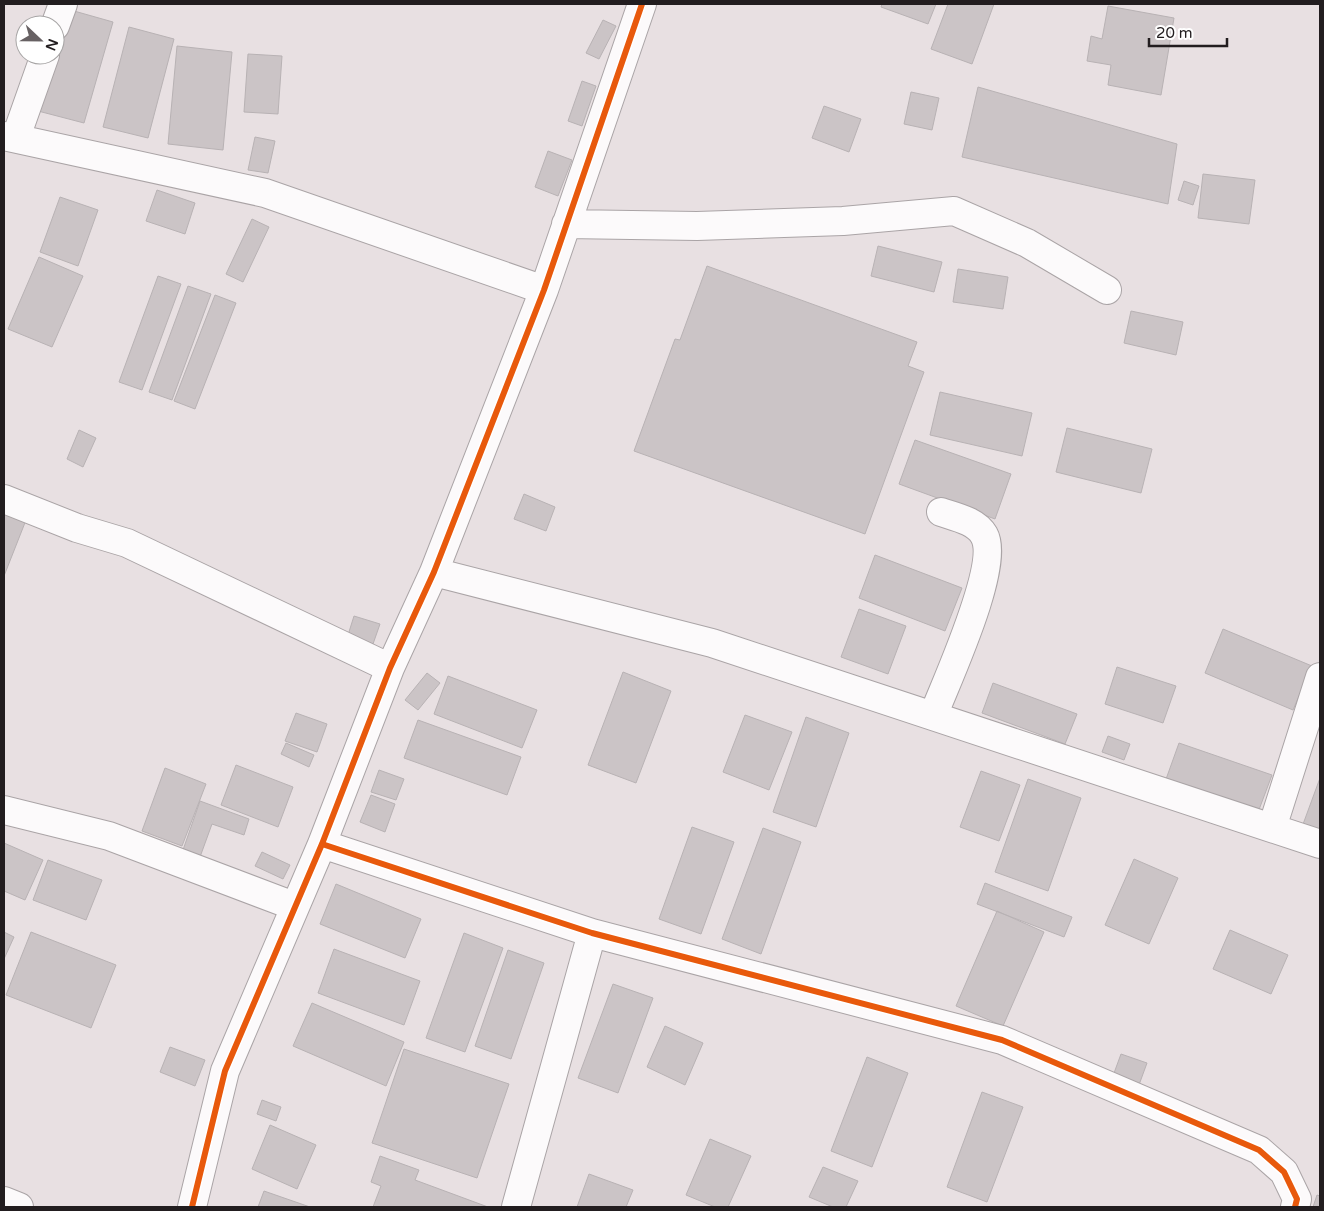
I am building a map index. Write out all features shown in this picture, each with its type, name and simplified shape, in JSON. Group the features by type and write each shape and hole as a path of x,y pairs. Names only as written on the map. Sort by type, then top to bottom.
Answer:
{"street":[{"path":"192,1207 225,1071 322,844 390,668 434,572 544,290 642,4"},
{"path":"41,65 10,136 265,193 544,290"},
{"path":"566,224 697,226 843,221 954,211 1027,243 1107,290"},
{"path":"4,499 77,528 127,543 390,668"},
{"path":"933,716 984,582 988,558 984,536 975,525 941,512"},
{"path":"434,572 712,644 1320,844"},
{"path":"1272,828 1320,677"},
{"path":"4,810 109,836 294,906"},
{"path":"322,844 592,933 1002,1040 1260,1150 1284,1172 1297,1199 1295,1207"},
{"path":"516,1207 592,933"},
{"path":"4,1201 19,1207"}],"building":[{"path":"882,4 936,4 928,24 881,7"},
{"path":"948,4 994,4 972,64 931,49"},
{"path":"1108,6 1174,18 1161,95 1108,85 1111,65 1087,61 1091,36 1102,39"},
{"path":"67,9 113,22 84,123 38,111 51,65 65,65 65,16"},
{"path":"603,20 616,26 599,59 586,53"},
{"path":"129,27 174,39 148,138 103,127"},
{"path":"177,46 232,52 223,150 168,144"},
{"path":"248,54 282,56 278,114 244,112"},
{"path":"582,81 596,86 582,126 568,121"},
{"path":"978,87 1177,144 1168,204 962,157"},
{"path":"911,92 939,98 932,130 904,124"},
{"path":"824,106 861,119 849,152 812,138"},
{"path":"255,137 275,141 268,173 248,170"},
{"path":"548,151 572,160 558,196 535,187"},
{"path":"1203,174 1255,180 1249,224 1198,218"},
{"path":"1184,181 1199,186 1193,205 1178,200"},
{"path":"157,190 195,203 185,234 146,221"},
{"path":"60,197 98,210 78,266 40,252"},
{"path":"252,219 269,227 243,282 226,274"},
{"path":"878,246 942,262 934,292 871,276"},
{"path":"39,257 83,276 52,347 8,329"},
{"path":"707,266 917,342 908,366 924,372 865,534 634,451 675,339 680,340"},
{"path":"958,269 1008,277 1003,309 953,302"},
{"path":"158,276 181,284 142,390 119,382"},
{"path":"188,286 211,294 172,400 149,392"},
{"path":"215,295 236,303 195,409 174,401"},
{"path":"1131,311 1183,322 1176,355 1124,343"},
{"path":"940,392 1032,413 1022,456 930,435"},
{"path":"1067,428 1152,449 1141,493 1056,472"},
{"path":"79,430 96,438 83,467 67,459"},
{"path":"915,440 1011,474 995,519 899,484"},
{"path":"524,494 555,507 546,531 514,519"},
{"path":"4,505 28,515 4,576"},
{"path":"875,555 962,588 945,631 859,598"},
{"path":"859,609 906,626 888,674 841,657"},
{"path":"354,616 380,624 373,644 348,635"},
{"path":"1223,629 1312,666 1293,710 1205,673"},
{"path":"1117,667 1176,686 1163,723 1105,704"},
{"path":"623,672 671,691 636,783 588,765"},
{"path":"427,673 440,683 418,710 405,700"},
{"path":"448,676 537,710 522,748 434,714"},
{"path":"993,683 1077,714 1065,744 982,713"},
{"path":"296,713 327,724 317,752 285,741"},
{"path":"745,715 792,732 769,790 723,772"},
{"path":"806,717 849,733 816,827 773,812"},
{"path":"418,720 521,757 507,795 404,758"},
{"path":"1108,736 1130,744 1124,760 1102,752"},
{"path":"286,743 314,755 309,767 281,754"},
{"path":"1179,743 1272,775 1257,815 1165,782"},
{"path":"236,765 293,787 278,827 221,805"},
{"path":"165,768 206,784 182,846 142,831"},
{"path":"379,770 404,779 396,800 371,792"},
{"path":"981,771 1020,785 999,841 960,827"},
{"path":"1320,778 1320,834 1302,827"},
{"path":"1028,779 1081,798 1048,891 995,872"},
{"path":"371,795 395,804 385,832 360,822"},
{"path":"200,801 249,819 244,835 212,824 200,857 183,850"},
{"path":"692,827 734,842 701,934 659,919"},
{"path":"763,828 801,842 761,954 722,939"},
{"path":"4,843 43,860 25,900 4,891"},
{"path":"262,852 290,865 283,879 255,866"},
{"path":"1134,859 1178,878 1149,944 1105,925"},
{"path":"48,860 102,880 86,920 33,900"},
{"path":"985,883 1072,917 1064,937 977,904"},
{"path":"336,884 421,919 405,958 320,924"},
{"path":"997,911 1044,932 1003,1026 956,1006"},
{"path":"1230,930 1288,955 1271,994 1213,969"},
{"path":"4,932 14,937 4,959"},
{"path":"31,932 116,965 91,1028 6,995"},
{"path":"464,933 503,948 465,1052 426,1038"},
{"path":"334,949 420,981 404,1025 318,993"},
{"path":"508,950 544,963 511,1059 475,1046"},
{"path":"613,984 653,998 618,1093 578,1078"},
{"path":"312,1003 404,1042 386,1086 293,1046"},
{"path":"665,1026 703,1043 685,1085 647,1067"},
{"path":"170,1047 205,1060 195,1086 160,1072"},
{"path":"404,1049 509,1084 477,1178 372,1143"},
{"path":"1121,1054 1147,1063 1136,1093 1110,1084"},
{"path":"867,1057 908,1073 872,1167 831,1151"},
{"path":"982,1092 1023,1107 987,1202 947,1187"},
{"path":"262,1100 281,1107 276,1121 257,1114"},
{"path":"270,1125 316,1145 297,1189 252,1169"},
{"path":"710,1139 751,1156 728,1207 715,1207 686,1195"},
{"path":"380,1156 419,1170 415,1180 488,1207 373,1207 381,1186 371,1182"},
{"path":"823,1167 858,1181 846,1207 833,1207 809,1197"},
{"path":"589,1174 633,1190 626,1207 577,1207"},
{"path":"264,1191 310,1207 258,1207"},
{"path":"1317,1195 1320,1196 1320,1207 1313,1207"}],"cycle path":[{"path":"192,1207 225,1071 322,844 390,668 434,572 544,290 642,4"},
{"path":"322,844 592,933 1002,1040 1259,1150 1284,1172 1297,1199 1295,1207"}]}
